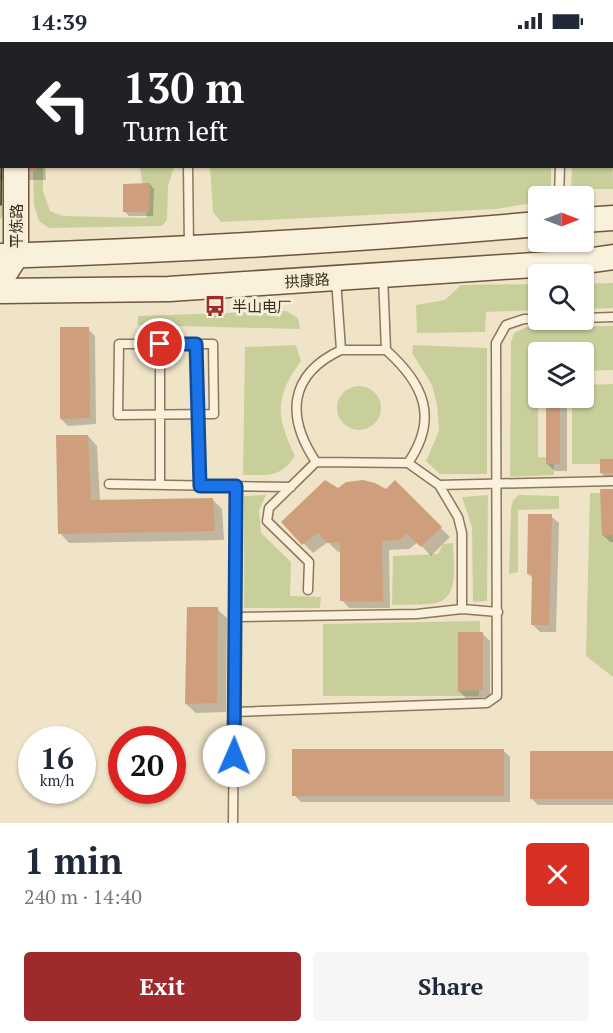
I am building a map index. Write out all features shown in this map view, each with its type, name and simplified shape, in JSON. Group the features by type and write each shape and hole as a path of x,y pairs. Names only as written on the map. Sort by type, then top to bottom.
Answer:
{"main road":[{"name":"平炼路","path":"0,282 8,256 16,168"},
{"path":"594,219 613,218"},
{"path":"8,256 189,249 404,236 528,225"},
{"name":"拱康路","path":"0,291 169,289 613,257"}],"lane":[{"path":"188,168 189,249"},
{"path":"559,186 560,168"},
{"path":"383,275 386,350"},
{"path":"336,278 341,350"},
{"path":"594,318 613,317"},
{"path":"234,712 487,703 497,696 496,344 506,325 528,320"},
{"path":"160,344 160,485"},
{"path":"160,344 213,345 214,414 118,415 119,345 160,344"},
{"path":"196,344 200,486"},
{"path":"316,462 305,446 298,429 296,394 305,377 327,357 341,350 386,350 415,380 422,398 424,431 417,450 408,463"},
{"path":"308,590 309,562 267,521 268,508 316,462 408,463 439,485 458,517 462,533 462,609"},
{"path":"439,485 613,481"},
{"path":"109,484 291,487"},
{"path":"233,823 236,486"},
{"path":"235,617 417,614 462,609 498,612"}],"green space":[{"path":"0,168 9,168 9,206 0,220"},
{"path":"33,168 43,168 43,191 50,211 63,216 147,218 140,168 174,168 168,186 167,220 162,226 49,228 39,221 34,205"},
{"path":"210,168 551,168 551,186 528,186 528,204 496,209 221,222 213,212"},
{"path":"572,168 613,168 613,189 571,186"},
{"path":"613,283 613,308 594,309 594,284"},
{"path":"528,284 528,310 486,312 485,332 417,333 416,305 445,300 461,285"},
{"path":"286,311 298,318 300,329 138,325 138,316"},
{"path":"594,326 613,326 613,370 594,371 594,342 528,342 528,408 538,408 538,457 554,458 554,475 510,477 511,342 514,333 526,327 528,330 594,330"},
{"path":"296,345 301,361 286,386 281,407 284,429 295,456 279,472 266,475 243,475 245,347"},
{"path":"413,345 487,348 487,474 440,474 426,461 439,431 437,405 432,385 412,353"},
{"path":"613,384 613,464 572,464 572,408 594,408 594,385"},
{"path":"359,386 368,387 375,392 380,399 380,417 375,424 368,429 359,430 350,429 343,424 338,417 337,408 338,399 343,392 350,387"},
{"path":"590,493 613,493 613,677 586,656"},
{"path":"266,495 259,510 261,533 291,562 290,596 321,597 320,608 244,608 244,496"},
{"path":"488,495 487,601 473,602 472,527 462,497"},
{"path":"519,495 559,496 559,509 518,510 518,572 509,574 511,508 513,500"},
{"path":"453,543 453,585 446,598 429,604 392,605 393,556 438,554 443,544"},
{"path":"480,621 479,696 323,696 323,624"}],"building":[{"path":"0,168 37,168 37,171 0,171"},
{"path":"150,183 149,212 123,212 123,184"},
{"path":"60,327 89,327 90,418 60,419"},
{"path":"546,408 560,408 560,464 546,464"},
{"path":"56,435 88,435 91,500 213,498 215,531 58,534"},
{"path":"600,459 613,459 613,473 600,473"},
{"path":"325,480 338,488 346,482 363,480 386,489 395,480 442,527 421,547 407,534 399,540 382,541 383,602 340,601 340,542 327,543 318,533 302,545 281,522"},
{"path":"600,489 613,489 613,535 602,536"},
{"path":"528,514 552,514 549,625 531,625 532,574 527,574"},
{"path":"187,607 218,607 217,703 185,704"},
{"path":"458,632 483,632 483,690 458,691"},
{"path":"292,749 504,749 504,796 292,796"},
{"path":"530,751 613,751 613,799 530,799"}],"tram line":[{"path":"1,168 1,205"}],"place":[{"name":"半山电厂","path":"215,306"}],"route":[{"path":"160,344 196,344 200,486 236,486 234,756"}]}
